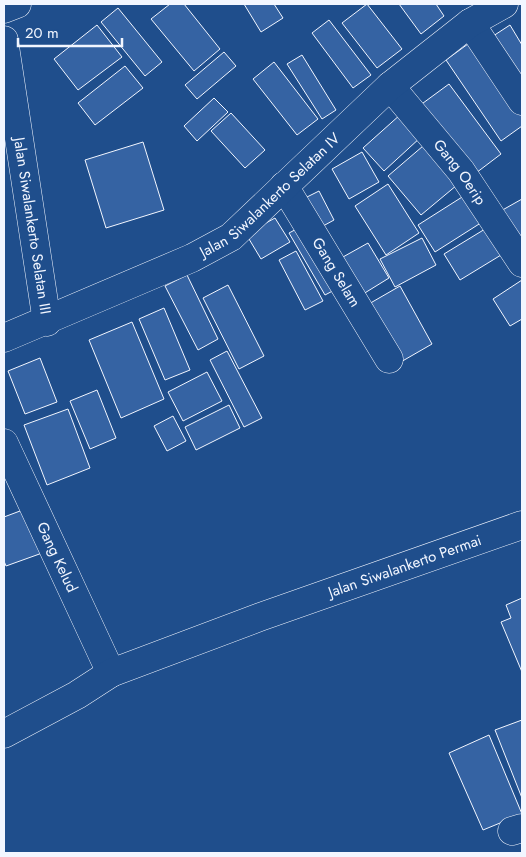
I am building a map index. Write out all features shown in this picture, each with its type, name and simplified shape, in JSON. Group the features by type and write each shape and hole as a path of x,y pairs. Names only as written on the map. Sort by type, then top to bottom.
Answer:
{"street":[{"path":"4,9 17,4"},
{"name":"Jalan Siwalankerto Selatan IV","path":"4,338 48,322 192,258 231,237 390,86 470,23 504,4"},
{"path":"470,23 522,101"},
{"name":"Jalan Siwalankerto Selatan III","path":"4,40 48,322"},
{"name":"Gang Oerip","path":"390,86 461,171 522,263"},
{"name":"Gang Selam","path":"284,186 389,359"},
{"name":"Gang Kelud","path":"4,443 111,673"},
{"name":"Jalan Siwalankerto Permai","path":"4,734 77,695 111,673 288,607 522,525"}],"building":[{"path":"170,4 184,4 220,49 194,71 151,19"},
{"path":"244,4 274,4 283,18 261,32"},
{"path":"367,4 402,49 377,68 342,23"},
{"path":"399,4 436,4 444,16 421,34"},
{"path":"118,8 162,62 145,76 101,22"},
{"path":"329,20 371,75 353,88 312,33"},
{"path":"97,25 122,57 78,90 54,59"},
{"path":"510,25 522,45 522,95 487,40"},
{"path":"472,41 522,114 522,126 501,141 446,60"},
{"path":"224,52 236,66 197,99 185,85"},
{"path":"302,55 336,110 322,119 287,64"},
{"path":"274,62 318,119 297,135 253,79"},
{"path":"125,66 143,88 95,125 78,103"},
{"path":"449,84 501,154 472,176 419,106"},
{"path":"214,98 228,112 197,141 184,126"},
{"path":"231,113 265,150 245,168 211,131"},
{"path":"401,114 421,137 384,171 363,148"},
{"path":"430,140 463,180 421,215 388,176"},
{"path":"143,142 164,210 106,228 85,160"},
{"path":"362,152 379,182 349,199 332,169"},
{"path":"388,184 419,233 386,255 355,206"},
{"path":"319,191 334,220 314,231 299,201"},
{"path":"470,192 487,219 435,252 418,225"},
{"path":"522,199 522,242 499,212"},
{"path":"275,218 290,242 261,259 246,234"},
{"path":"306,224 342,286 325,295 289,233"},
{"path":"490,226 506,252 460,280 444,254"},
{"path":"422,238 436,265 395,287 380,259"},
{"path":"368,243 389,278 355,299 334,262"},
{"path":"296,251 323,301 305,310 279,260"},
{"path":"187,275 218,339 198,350 165,286"},
{"path":"522,280 522,319 510,326 493,299"},
{"path":"228,285 264,356 239,369 203,298"},
{"path":"400,286 432,344 399,363 367,305"},
{"path":"164,308 190,370 165,380 139,319"},
{"path":"132,322 164,399 121,418 89,340"},
{"path":"227,351 262,418 244,427 210,360"},
{"path":"40,358 57,402 25,414 8,371"},
{"path":"207,372 222,401 183,421 168,392"},
{"path":"97,390 116,438 90,449 70,401"},
{"path":"229,405 240,428 196,450 185,427"},
{"path":"68,409 90,468 47,485 24,425"},
{"path":"173,416 186,441 167,451 154,426"},
{"path":"28,508 45,552 6,566 4,561 4,517"},
{"path":"522,598 522,672 501,622 511,618 506,605"},
{"path":"522,720 522,798 495,730"},
{"path":"489,735 522,814 483,830 449,753"}]}
